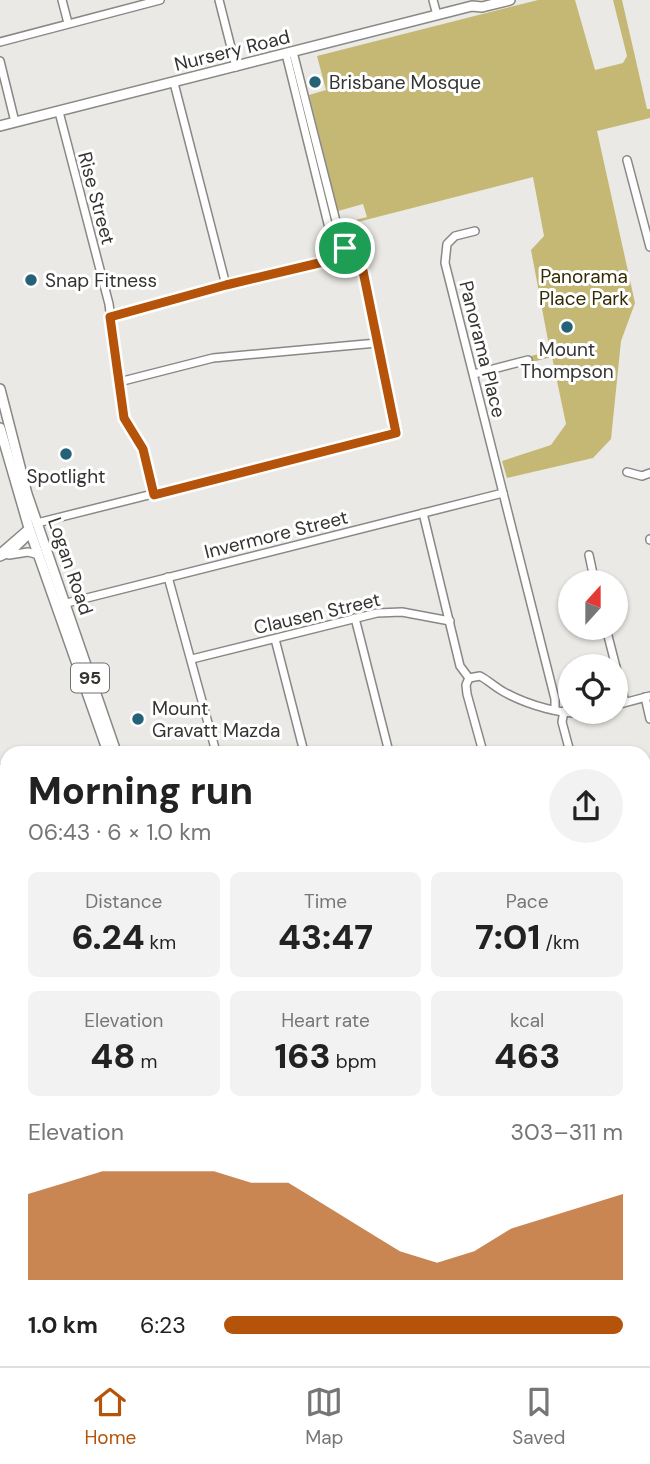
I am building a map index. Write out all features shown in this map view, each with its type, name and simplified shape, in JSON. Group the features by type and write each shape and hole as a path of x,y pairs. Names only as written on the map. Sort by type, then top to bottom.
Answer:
{"main road":[{"name":"Nursery Road","path":"0,126 477,3 482,7 510,0"},
{"name":"Logan Road","path":"0,389 24,482 38,555 61,604 106,746"},
{"name":"Logan Road","path":"0,428 32,528 114,746"}],"street":[{"path":"62,0 68,23"},
{"path":"0,42 134,3 160,0"},
{"path":"219,0 236,67"},
{"path":"433,0 437,15"},
{"path":"0,556 32,528 396,433 363,271 344,251 337,250 331,236 290,53"},
{"path":"0,61 15,122"},
{"path":"174,83 226,285"},
{"name":"Rise Street","path":"59,112 110,317 124,418 143,449 154,495"},
{"path":"627,160 649,234 650,247"},
{"name":"Panorama Place","path":"475,231 455,236 447,244 444,254 555,699 555,710"},
{"path":"110,317 226,285 336,259 344,251"},
{"path":"119,382 213,358 377,344"},
{"path":"474,374 528,360"},
{"path":"626,472 642,476 650,473"},
{"name":"Invermore Street","path":"61,604 503,494"},
{"path":"423,513 460,666 469,678"},
{"path":"0,556 28,552 38,555"},
{"path":"589,555 592,570"},
{"path":"168,577 214,746"},
{"name":"Clausen Street","path":"192,659 377,613 402,612 450,621"},
{"path":"355,618 387,746"},
{"path":"275,639 302,746"},
{"path":"469,678 480,677 517,699 558,710"},
{"path":"469,678 466,685 467,694 480,746"},
{"path":"628,701 648,697 650,719"},
{"path":"563,724 568,746"}],"green space":[{"name":"Panorama Place Park","path":"538,0 575,0 595,70 623,63 627,56 613,0 622,0 650,118 597,131 635,303 621,341 611,439 593,458 507,478 502,461 551,445 566,424 552,357 532,362 531,356 550,351 531,250 544,236 533,177 342,226 341,224 367,217 363,204 338,211 309,95 326,90 317,56"}],"place":[{"name":"Brisbane Mosque","path":"315,82"},
{"name":"Snap Fitness","path":"31,280"},
{"name":"Mount Thompson","path":"567,327"},
{"name":"Spotlight","path":"66,454"},
{"name":"Mount Gravatt Mazda","path":"138,719"}],"route":[{"path":"345,248 363,271 396,433 154,495 143,449 124,418 110,317 122,316 226,285 336,259 345,248"}]}
